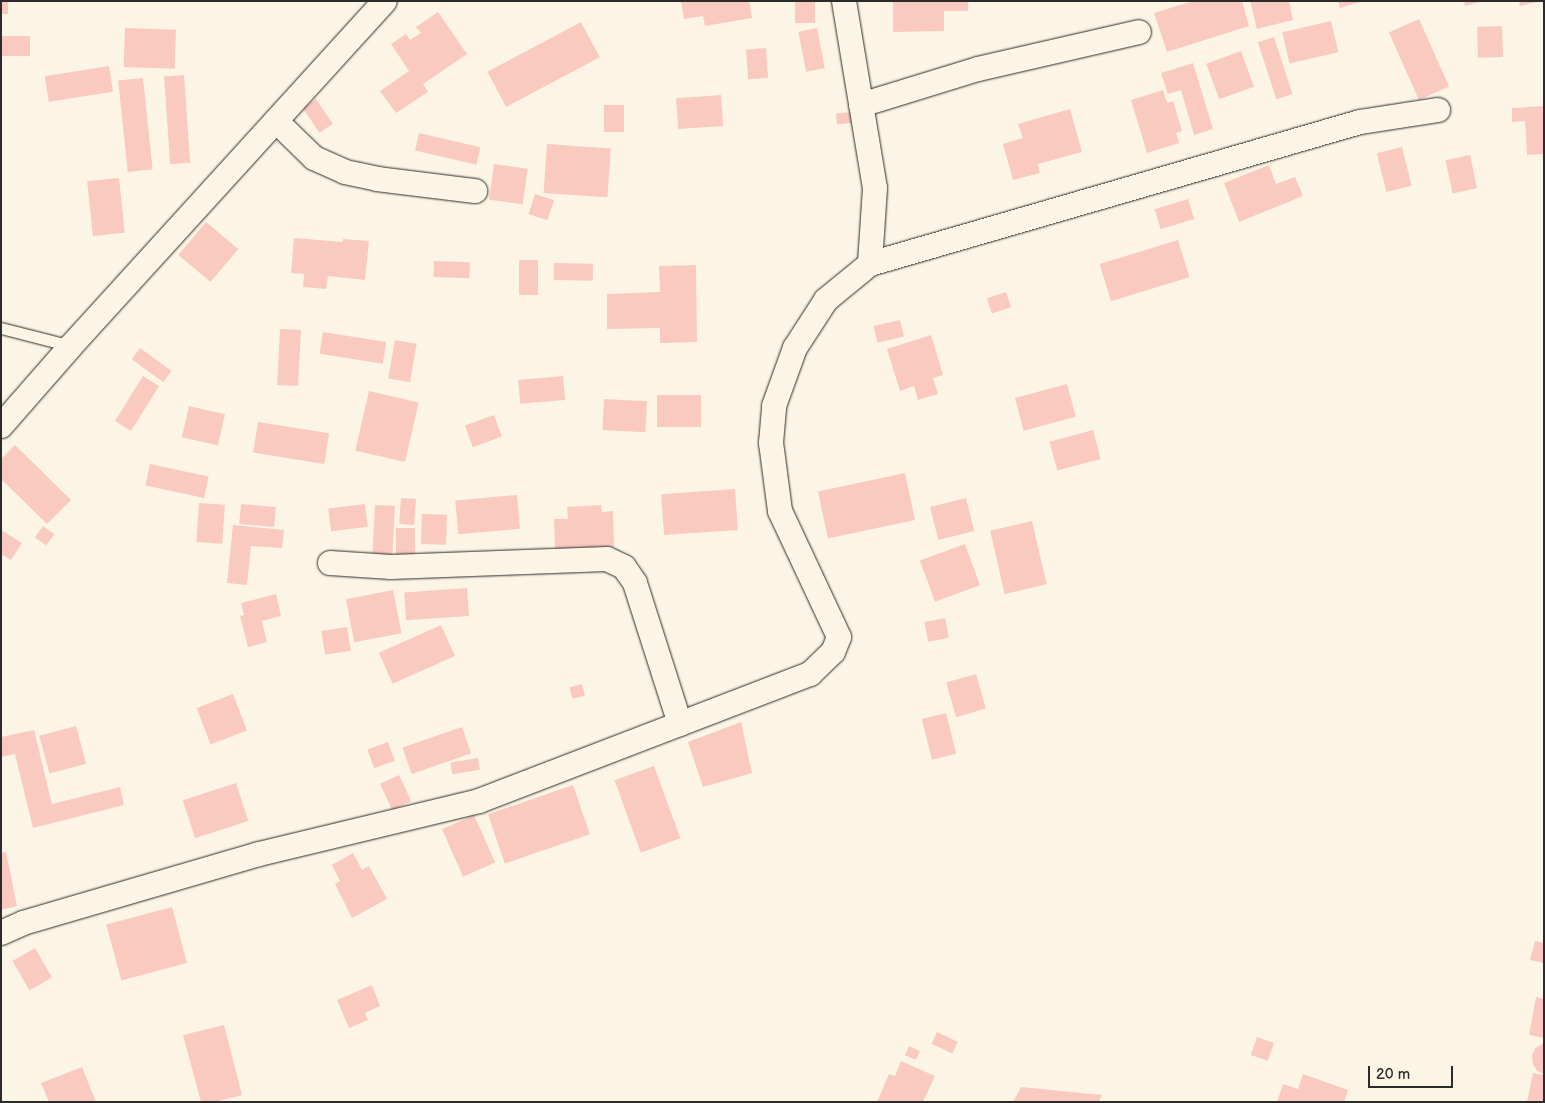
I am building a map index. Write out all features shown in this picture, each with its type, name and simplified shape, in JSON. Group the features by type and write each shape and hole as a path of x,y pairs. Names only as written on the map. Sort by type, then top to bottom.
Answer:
{"street":[{"path":"1,426 71,346 385,1"},
{"path":"844,1 875,188 870,264"},
{"path":"861,105 978,69 1139,32"},
{"path":"1,933 23,923 259,854 479,801 810,674 833,652 839,637 780,511 770,443 774,406 795,348 826,300 870,264 1360,122 1438,110"},
{"path":"276,121 314,158 345,172 377,179 475,191"},
{"path":"330,563 391,567 607,559 624,567 635,583 680,724"}],"lane":[{"path":"1,328 71,346"}],"building":[{"path":"1,1 8,1 8,14 1,14"},
{"path":"681,1 749,1 752,18 705,26 703,16 684,19"},
{"path":"795,1 815,1 815,23 795,23"},
{"path":"893,1 968,1 968,11 944,11 944,31 893,32"},
{"path":"1193,1 1242,1 1249,26 1167,52 1154,13"},
{"path":"1250,1 1289,1 1293,20 1257,29"},
{"path":"1338,1 1360,1 1360,2 1340,8"},
{"path":"1464,1 1479,1 1479,2 1465,6"},
{"path":"1519,1 1538,1 1538,2 1520,6"},
{"path":"438,12 467,54 423,84 428,92 396,113 380,91 409,71 391,44 406,34 410,40 421,33 416,27"},
{"path":"1419,19 1449,87 1419,100 1389,32"},
{"path":"1331,21 1338,52 1289,63 1282,32"},
{"path":"581,22 600,57 506,107 487,72"},
{"path":"1502,26 1503,57 1478,58 1477,27"},
{"path":"125,28 176,30 175,69 124,67"},
{"path":"817,28 825,68 806,72 798,32"},
{"path":"1,36 30,36 30,56 1,56"},
{"path":"1274,37 1293,94 1276,99 1258,42"},
{"path":"766,48 768,78 748,79 746,49"},
{"path":"1241,51 1254,87 1219,99 1206,64"},
{"path":"1193,63 1213,129 1194,135 1181,90 1168,94 1161,73"},
{"path":"109,66 113,92 49,102 45,76"},
{"path":"184,75 190,163 170,164 164,76"},
{"path":"143,78 153,169 128,172 118,81"},
{"path":"1163,90 1167,103 1173,101 1182,131 1176,133 1179,143 1147,153 1131,100"},
{"path":"721,95 723,126 678,129 676,98"},
{"path":"316,99 333,124 320,133 303,108"},
{"path":"604,105 624,105 624,132 604,132"},
{"path":"1544,106 1544,154 1527,155 1525,121 1512,122 1512,108"},
{"path":"1070,109 1082,152 1038,164 1040,173 1013,180 1003,144 1023,138 1018,124"},
{"path":"852,112 853,123 837,124 836,113"},
{"path":"419,133 480,147 476,165 415,151"},
{"path":"547,144 611,148 607,197 544,193"},
{"path":"1402,147 1412,186 1386,192 1377,153"},
{"path":"1470,155 1477,188 1453,193 1446,160"},
{"path":"494,164 528,169 523,204 489,200"},
{"path":"1269,165 1276,184 1295,177 1303,196 1239,222 1224,183"},
{"path":"119,178 125,233 93,236 87,181"},
{"path":"535,194 554,200 548,220 529,214"},
{"path":"1188,199 1194,219 1161,229 1155,209"},
{"path":"206,222 238,249 211,282 178,255"},
{"path":"294,238 343,242 343,239 369,241 365,280 328,276 326,289 303,287 304,274 291,273"},
{"path":"1178,240 1189,277 1111,301 1100,264"},
{"path":"519,260 538,260 538,295 519,295"},
{"path":"434,261 470,262 469,278 433,277"},
{"path":"554,263 593,264 593,281 554,280"},
{"path":"696,265 697,342 660,343 660,328 607,329 607,294 660,292 659,266"},
{"path":"1006,292 1011,307 992,313 987,298"},
{"path":"900,320 904,337 878,343 874,326"},
{"path":"280,329 301,330 298,386 277,385"},
{"path":"323,332 386,342 383,364 320,354"},
{"path":"931,335 943,375 933,378 938,394 918,400 914,386 900,391 887,349"},
{"path":"395,340 417,344 410,382 388,378"},
{"path":"140,348 172,371 163,382 132,359"},
{"path":"143,376 159,386 131,431 115,421"},
{"path":"563,376 565,400 520,404 518,380"},
{"path":"1067,384 1076,417 1024,431 1015,398"},
{"path":"369,391 419,402 405,462 355,450"},
{"path":"657,395 701,395 701,427 657,427"},
{"path":"604,399 647,401 645,432 602,430"},
{"path":"189,406 225,414 218,446 182,437"},
{"path":"494,415 502,437 473,447 465,426"},
{"path":"258,422 329,433 324,464 253,453"},
{"path":"1093,430 1101,459 1057,471 1050,442"},
{"path":"15,445 71,500 47,524 1,479 1,459"},
{"path":"150,464 209,476 204,498 145,486"},
{"path":"905,473 915,520 828,538 818,492"},
{"path":"735,489 738,530 664,535 661,494"},
{"path":"517,495 520,529 458,534 455,500"},
{"path":"401,498 416,499 414,525 399,524"},
{"path":"966,498 974,531 938,540 930,507"},
{"path":"199,503 225,505 222,544 196,542"},
{"path":"241,504 276,507 274,527 239,524"},
{"path":"365,504 368,527 331,531 328,509"},
{"path":"375,505 395,506 392,557 372,556"},
{"path":"601,505 602,512 613,511 614,547 555,549 554,519 568,519 567,507"},
{"path":"422,514 447,515 446,545 421,544"},
{"path":"1032,521 1047,584 1005,594 990,531"},
{"path":"233,525 284,530 282,548 251,546 247,585 227,583"},
{"path":"43,526 54,534 46,546 35,537"},
{"path":"396,528 415,528 415,560 396,560"},
{"path":"1,530 22,543 11,560 1,554"},
{"path":"965,544 980,585 935,602 920,560"},
{"path":"467,588 469,616 406,620 404,592"},
{"path":"393,590 401,633 354,642 346,599"},
{"path":"276,594 281,616 262,621 267,642 248,647 240,616 244,615 241,603"},
{"path":"945,618 949,638 928,642 924,622"},
{"path":"441,625 455,656 393,684 379,653"},
{"path":"347,627 351,651 325,655 321,631"},
{"path":"976,674 986,709 956,717 946,683"},
{"path":"582,684 585,696 572,699 569,687"},
{"path":"233,694 247,730 211,744 197,708"},
{"path":"946,713 956,754 932,760 922,719"},
{"path":"741,722 752,773 703,787 688,742"},
{"path":"76,726 86,764 49,774 39,736"},
{"path":"462,727 471,753 412,774 402,748"},
{"path":"34,730 52,804 120,787 124,805 33,828 15,754 1,757 1,737"},
{"path":"388,742 395,761 374,768 367,750"},
{"path":"478,758 480,770 452,774 450,762"},
{"path":"654,766 680,838 641,853 615,780"},
{"path":"399,775 411,801 392,810 380,784"},
{"path":"236,783 248,821 195,838 183,800"},
{"path":"573,785 590,834 505,863 488,814"},
{"path":"474,815 495,863 463,877 442,829"},
{"path":"6,852 17,906 1,910 1,853"},
{"path":"353,853 362,870 369,866 387,899 352,918 335,884 340,881 332,865"},
{"path":"172,907 187,963 121,981 106,925"},
{"path":"1535,941 1544,943 1544,963 1530,960"},
{"path":"35,948 52,977 29,990 12,961"},
{"path":"372,985 380,1006 365,1013 368,1020 349,1028 337,1000"},
{"path":"1536,997 1544,999 1544,1038 1529,1035"},
{"path":"224,1025 242,1095 215,1102 201,1102 183,1035"},
{"path":"937,1032 958,1042 952,1054 932,1044"},
{"path":"1257,1037 1274,1043 1268,1061 1251,1055"},
{"path":"1544,1043 1544,1074 1537,1071 1533,1064 1532,1056 1535,1048"},
{"path":"909,1046 920,1051 916,1060 905,1055"},
{"path":"901,1061 935,1076 923,1102 877,1102 889,1074 895,1076"},
{"path":"82,1067 96,1102 49,1102 41,1083"},
{"path":"1533,1073 1544,1075 1544,1102 1527,1102"},
{"path":"1303,1074 1348,1090 1344,1102 1277,1102 1283,1084 1298,1089"},
{"path":"1021,1087 1102,1095 1099,1102 1013,1102"}]}
